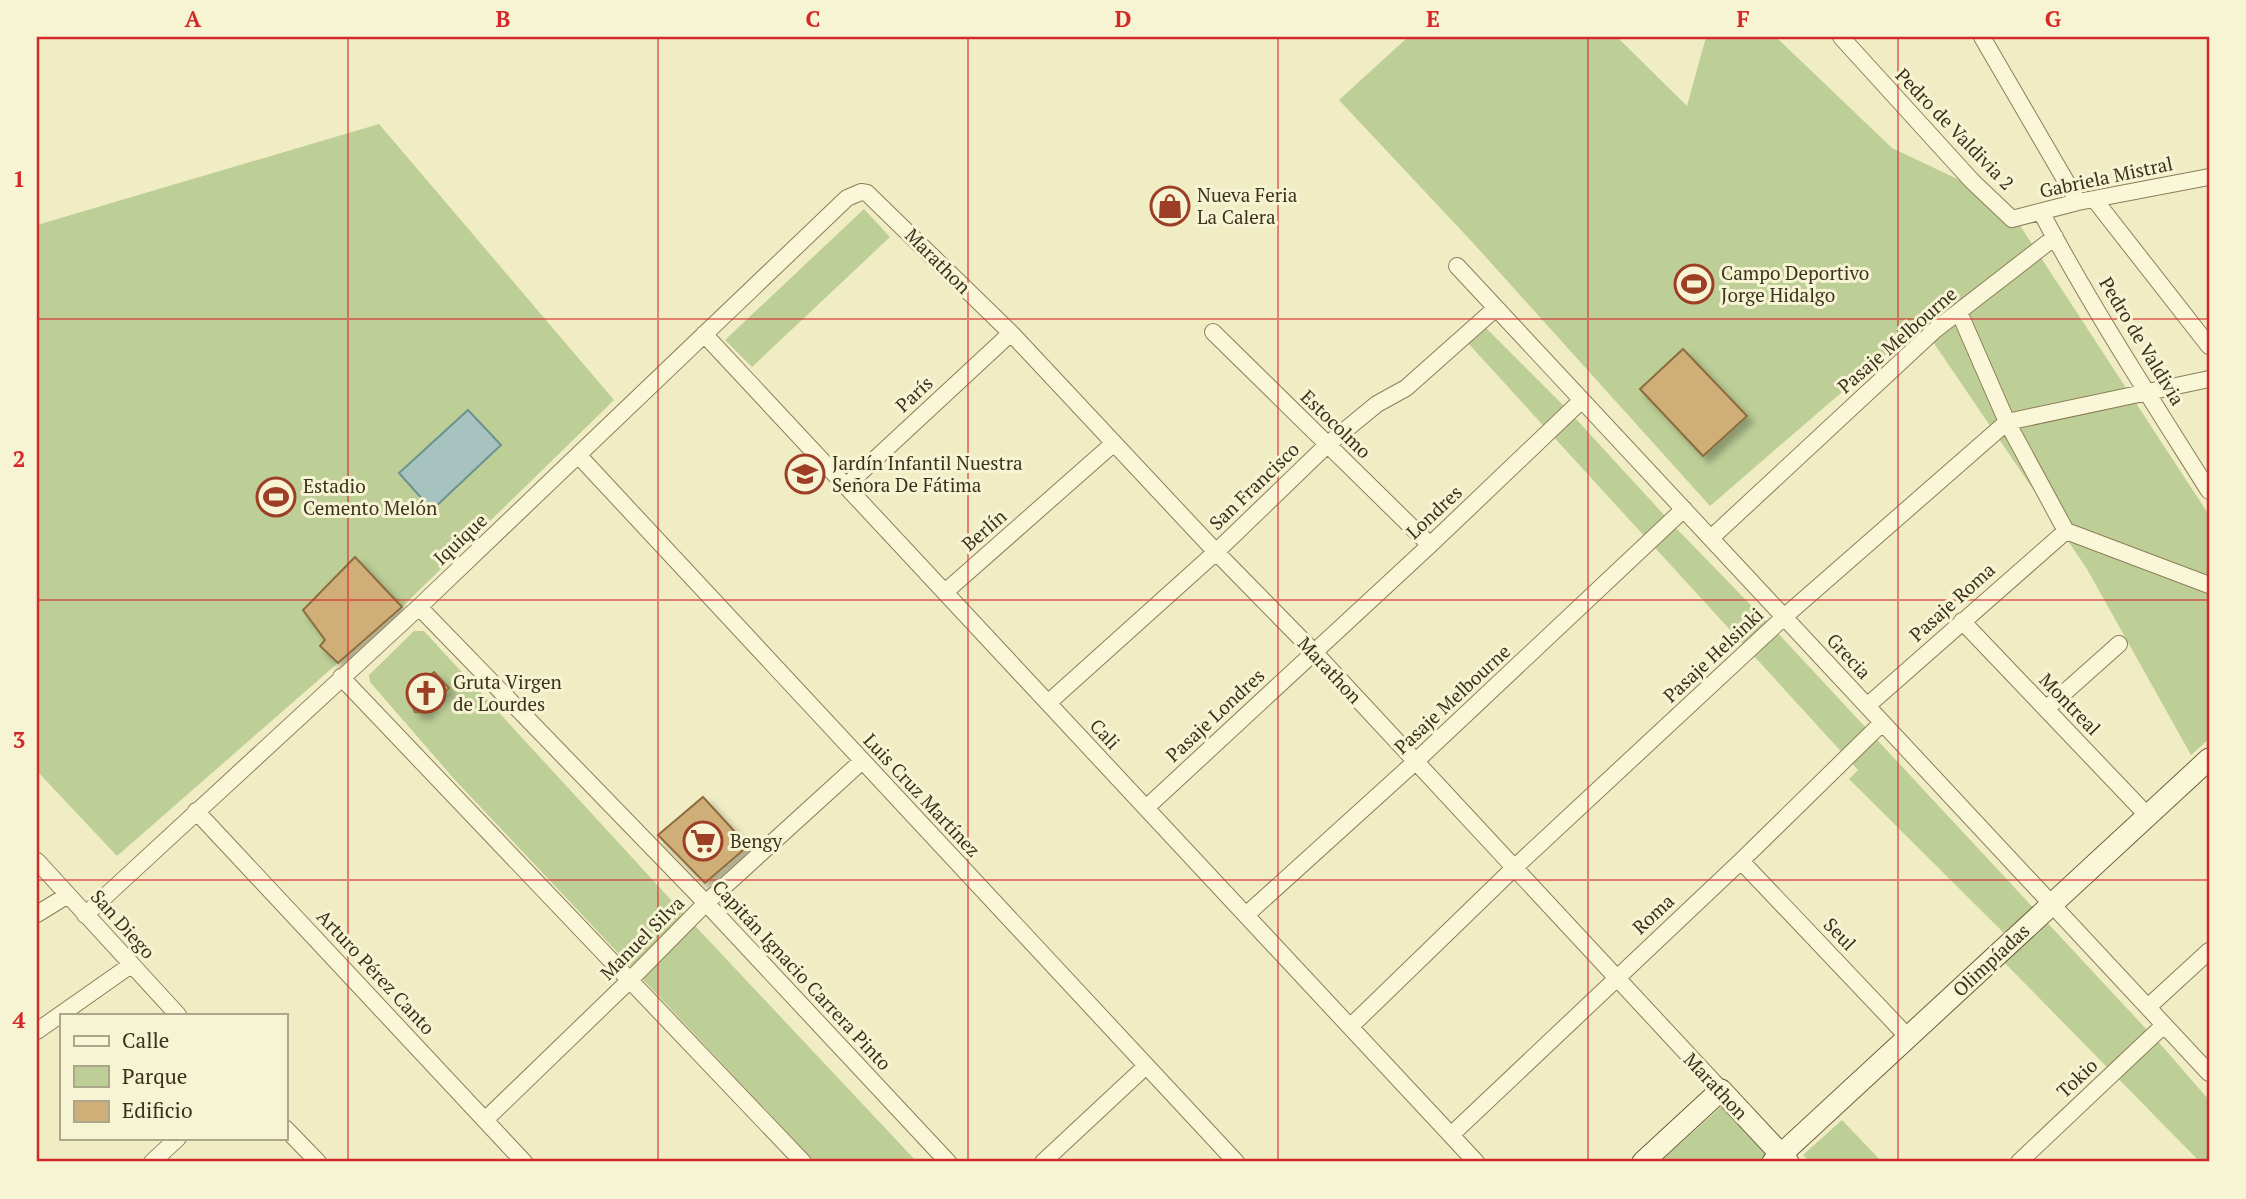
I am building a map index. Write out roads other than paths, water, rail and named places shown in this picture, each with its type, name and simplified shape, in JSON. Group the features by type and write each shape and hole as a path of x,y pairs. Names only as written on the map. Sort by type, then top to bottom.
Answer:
{"street":[{"name":"Pedro de Valdivia 2","path":"1841,37 1972,181 2012,219"},
{"path":"1982,37 2086,200 2209,345"},
{"name":"Gabriela Mistral","path":"2012,219 2086,200 2209,177"},
{"name":"Marathon","path":"861,192 874,197 1011,333 1216,552 1314,652 1720,1090 1781,1160"},
{"name":"Iquique","path":"85,915 419,607 847,198 861,192"},
{"name":"Pedro de Valdivia","path":"2042,212 2148,394 2209,491"},
{"name":"Pasaje Melbourne","path":"1711,538 1935,330 2055,237"},
{"name":"Grecia","path":"1457,266 2209,1073"},
{"name":"San Francisco","path":"1048,703 1216,552 1327,444 1377,404 1406,388 1496,308"},
{"path":"1959,312 2007,422 2066,531 2209,585"},
{"name":"Estocolmo","path":"1213,332 1430,545"},
{"name":"París","path":"846,486 1011,333"},
{"name":"Cali","path":"704,334 1476,1162"},
{"name":"Pasaje Helsinki","path":"1350,1027 1513,869 1784,617 2007,422 2209,379"},
{"name":"Londres","path":"1314,652 1582,400"},
{"name":"Berlín","path":"945,592 1114,443"},
{"name":"Luis Cruz Martínez","path":"579,456 1236,1162"},
{"name":"Pasaje Melbourne","path":"1245,915 1415,762 1684,509"},
{"name":"Pasaje Roma","path":"1867,706 2066,531"},
{"name":"Capitán Ignacio Carrera Pinto","path":"419,607 706,903 948,1162"},
{"name":"Montreal","path":"1962,621 2147,815"},
{"path":"2046,709 2119,643"},
{"name":"Pasaje Londres","path":"1146,808 1314,652"},
{"path":"341,677 803,1162"},
{"name":"Roma","path":"1451,1135 1741,861 1882,723"},
{"name":"Olimpíadas","path":"1781,1160 1908,1037 2209,759"},
{"name":"Manuel Silva","path":"485,1120 706,903 862,761"},
{"name":"Arturo Pérez Canto","path":"196,811 524,1162"},
{"name":"Seul","path":"1741,861 1908,1037"},
{"name":"San Diego","path":"37,862 177,1014"},
{"path":"37,914 68,895"},
{"path":"2148,1007 2209,951"},
{"path":"61,1014 131,965"},
{"path":"37,1031 60,1015"},
{"name":"Tokio","path":"2018,1162 2164,1025"},
{"path":"1043,1162 1146,1066"},
{"path":"1643,1162 1720,1090"},
{"path":"287,1130 318,1162"},
{"path":"152,1162 176,1140"}],"water":[{"path":"468,410 501,445 432,510 399,473"}],"place":[{"name":"Nueva Feria La Calera","path":"1170,206"},
{"name":"Campo Deportivo Jorge Hidalgo","path":"1694,284"},
{"name":"Jardín Infantil Nuestra Señora De Fátima","path":"805,474"},
{"name":"Estadio Cemento Melón","path":"276,497"},
{"name":"Gruta Virgen de Lourdes","path":"426,693"},
{"name":"Bengy","path":"703,841"}]}
